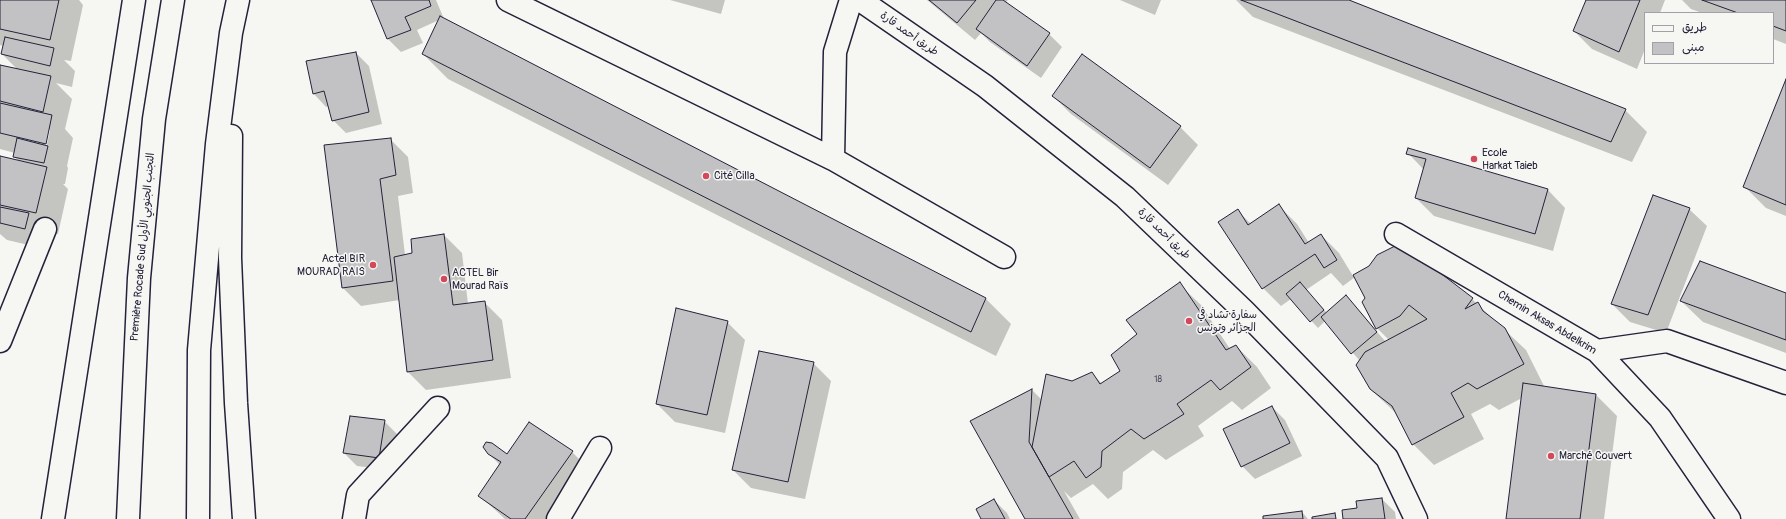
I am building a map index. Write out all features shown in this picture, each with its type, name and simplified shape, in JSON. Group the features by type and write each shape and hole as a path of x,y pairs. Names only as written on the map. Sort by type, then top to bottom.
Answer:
{"main road":[{"path":"53,519 134,0"},
{"name":"Première Rocade Sud التجنب الجنوبي الأول","path":"128,519 138,278 154,119 173,0"},
{"path":"198,519 199,350 217,144 231,33 238,0"},
{"path":"508,0 833,159 1004,257"},
{"path":"833,159 834,52 851,0"},
{"name":"طريق أحمد قارة","path":"860,0 985,86 1125,197 1244,311 1387,458 1416,519"},
{"path":"231,33 230,258 236,395 244,519"},
{"path":"0,341 45,229"},
{"name":"Chemin Aksas Abdelkrim","path":"1396,234 1597,351 1660,418 1729,519"},
{"path":"1597,351 1667,341 1786,383"},
{"path":"354,519 358,495 438,408"},
{"path":"558,519 600,448"}],"building":[{"path":"0,0 59,0 50,40 0,29"},
{"path":"371,0 429,0 431,6 405,17 411,30 387,39"},
{"path":"929,0 976,0 957,23"},
{"path":"996,0 1003,0 1050,33 1027,66 976,29"},
{"path":"1241,0 1349,0 1626,109 1611,142"},
{"path":"1586,0 1640,0 1619,52 1573,31"},
{"path":"1702,0 1786,0 1786,31 1774,26 1774,12 1735,12"},
{"name":"Cité Cilla","path":"440,16 986,298 971,332 422,54"},
{"path":"5,37 54,48 50,66 1,54"},
{"path":"356,52 369,112 332,121 324,91 313,94 306,61"},
{"path":"1082,54 1181,126 1150,168 1052,96"},
{"path":"0,65 51,76 43,112 0,101"},
{"path":"1786,79 1786,205 1743,187"},
{"path":"0,103 52,115 46,144 0,133"},
{"path":"17,138 48,146 44,163 13,157"},
{"path":"391,138 396,175 380,179 393,281 342,288 324,145"},
{"path":"1408,148 1548,189 1535,234 1415,198 1426,159 1406,154"},
{"path":"0,156 47,167 36,213 0,205"},
{"path":"1653,195 1690,208 1648,315 1611,304"},
{"path":"1279,204 1305,244 1321,234 1337,260 1324,268 1315,254 1262,289 1218,222 1238,209 1248,225"},
{"path":"0,207 29,213 25,229 0,223"},
{"path":"444,234 453,305 485,301 493,360 407,372 394,257 412,253 411,239"},
{"path":"1401,243 1473,298 1465,309 1478,302 1483,311 1505,328 1524,364 1477,389 1468,383 1451,393 1464,417 1412,445 1392,406 1370,389 1356,365 1365,352 1427,319 1409,305 1400,316 1376,329 1362,302 1365,298 1353,275 1369,266 1377,255"},
{"path":"1700,261 1786,293 1786,340 1680,301"},
{"path":"1180,282 1226,350 1236,345 1251,367 1220,390 1211,380 1177,404 1184,414 1144,439 1131,429 1102,451 1101,467 1086,478 1074,461 1049,477 1032,447 1046,374 1072,381 1092,372 1100,384 1120,371 1111,355 1137,334 1126,320"},
{"path":"1300,282 1324,310 1310,322 1286,294"},
{"path":"1346,295 1377,332 1351,354 1321,317"},
{"path":"676,308 728,321 707,415 656,404"},
{"path":"759,351 814,362 788,482 732,470"},
{"name":"Marché Couvert","path":"1523,383 1596,394 1580,519 1506,519"},
{"path":"1032,389 1029,442 1073,519 1025,519 970,421"},
{"path":"1272,406 1290,443 1241,467 1223,429"},
{"path":"350,416 385,420 379,458 343,453"},
{"path":"529,422 573,451 525,519 511,519 478,496 501,462 488,454 483,447 486,442 492,443 507,454"},
{"path":"1382,498 1385,519 1343,519 1342,510 1357,508 1356,501"},
{"path":"994,499 1005,519 981,519 976,509"},
{"path":"1302,511 1303,519 1263,519 1263,516"},
{"path":"1335,513 1336,519 1312,519 1312,517"}],"place":[{"name":"Ecole Harkat Taieb","path":"1474,159"},
{"name":"Cité Cilla","path":"706,176"},
{"name":"Actel BIR MOURAD RAIS","path":"373,265"},
{"name":"ACTEL Bir Mourad Raïs","path":"444,279"},
{"name":"سفارة تشاد في الجزائر وتونس","path":"1189,321"},
{"name":"Marché Couvert","path":"1551,456"}]}
